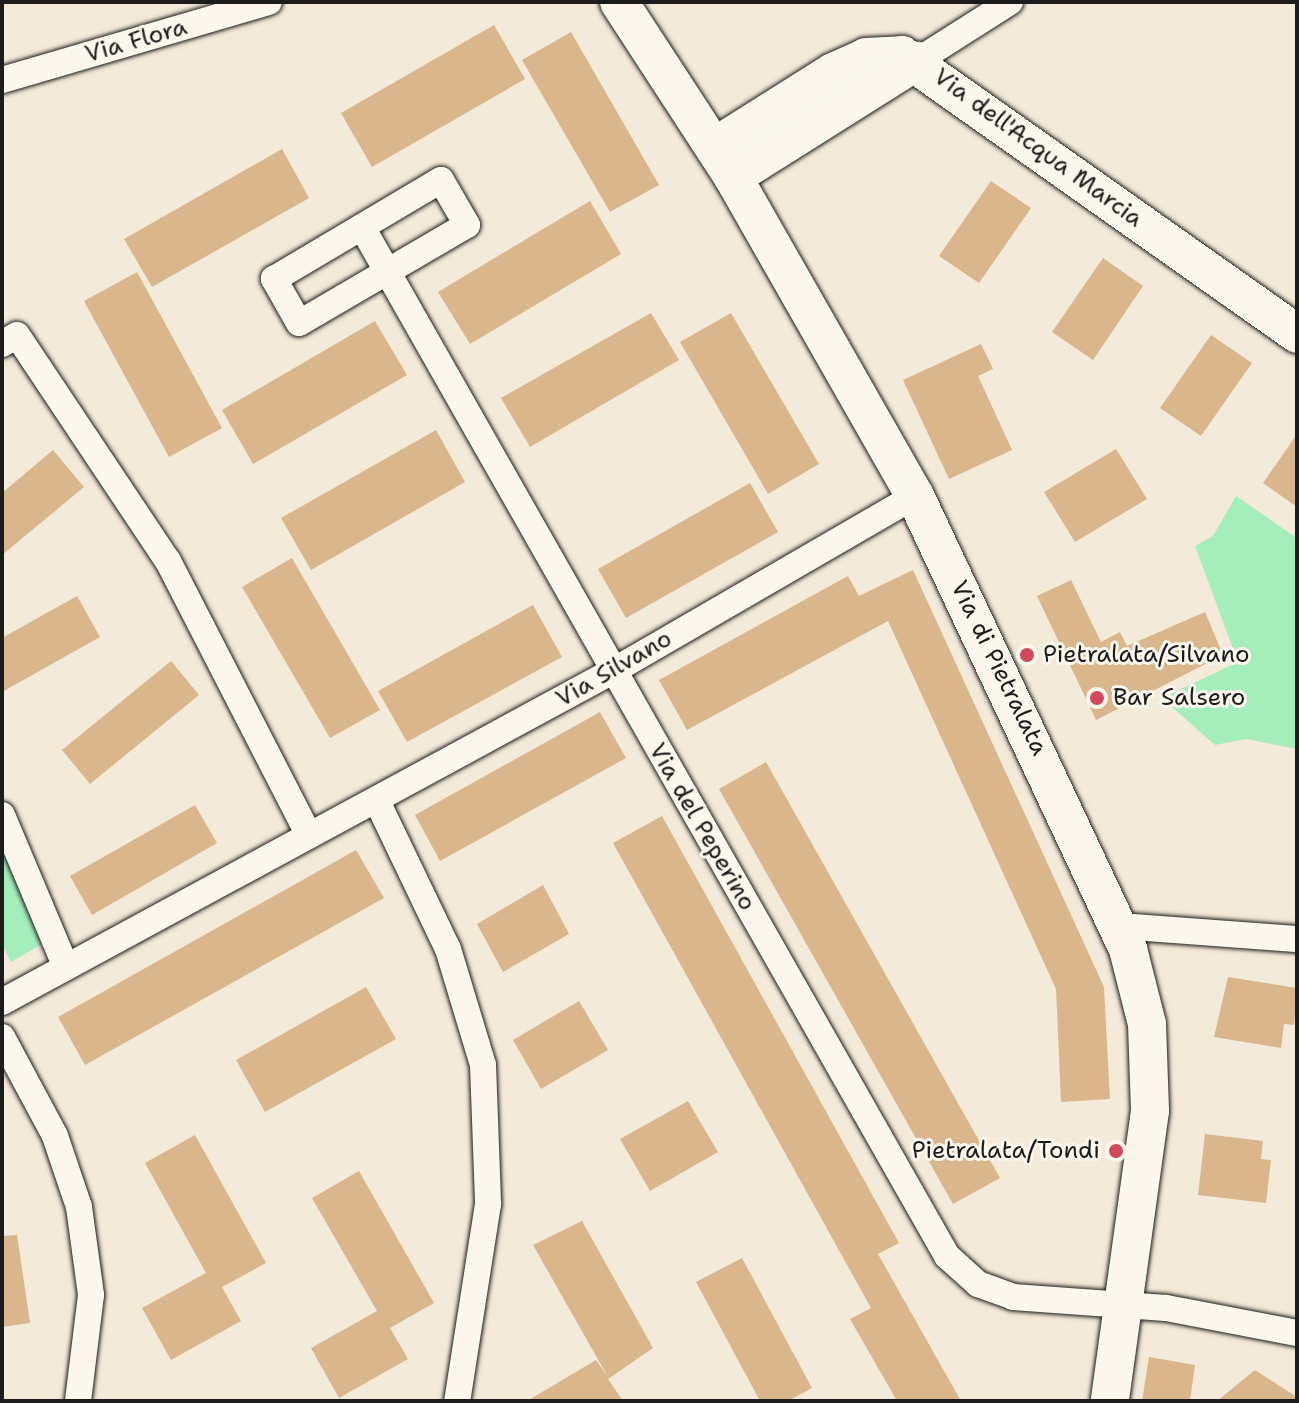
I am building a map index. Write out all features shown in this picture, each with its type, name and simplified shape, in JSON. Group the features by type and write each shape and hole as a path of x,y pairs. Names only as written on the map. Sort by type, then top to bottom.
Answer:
{"street":[{"name":"Via Flora","path":"2,80 269,2"},
{"name":"Via di Pietralata","path":"619,2 724,162 915,496 1119,926 1145,1004 1151,1076 1128,1306 1110,1401"},
{"path":"917,61 1010,2"},
{"name":"Via dell'Acqua Marcia","path":"724,162 917,61 1297,334"},
{"path":"441,180 467,225 387,272 299,323 274,279 441,180"},
{"name":"Via del Peperino","path":"362,227 947,1256 978,1284 1013,1297 1128,1306 1297,1333"},
{"path":"10,339 168,561 307,831"},
{"name":"Via Silvano","path":"2,1002 307,831 377,801 613,671 915,496"},
{"path":"377,801 453,960 488,1103 482,1273 457,1401"},
{"path":"2,815 66,967"},
{"path":"1119,926 1297,939"},
{"path":"2,1037 55,1136 79,1207 91,1295 78,1401"}],"green space":[{"path":"1236,496 1297,538 1297,749 1246,739 1215,745 1162,698 1238,662 1195,546 1213,536"},
{"path":"2,847 44,943 11,962 2,944"}],"building":[{"path":"494,25 525,79 372,167 341,113"},
{"path":"571,32 659,185 610,212 522,60"},
{"path":"282,149 309,198 152,287 124,239"},
{"path":"991,181 1031,208 979,283 939,256"},
{"path":"590,201 621,254 470,344 438,292"},
{"path":"1103,258 1143,286 1093,360 1052,332"},
{"path":"137,272 222,428 169,457 84,301"},
{"path":"651,313 679,360 530,447 501,398"},
{"path":"731,313 819,464 768,494 680,342"},
{"path":"375,321 407,375 253,464 222,410"},
{"path":"1211,335 1252,363 1201,436 1160,408"},
{"path":"981,344 993,369 978,376 1012,450 949,479 903,380"},
{"path":"436,430 465,482 311,570 281,518"},
{"path":"1297,434 1297,507 1263,483"},
{"path":"1116,449 1147,499 1075,542 1044,492"},
{"path":"53,450 84,487 2,555 2,493"},
{"path":"750,483 778,532 626,618 598,569"},
{"path":"292,558 380,710 330,738 242,587"},
{"path":"913,570 1104,987 1110,1099 1061,1102 1056,989 888,621 687,730 659,680 848,576 859,596"},
{"path":"1071,580 1101,642 1120,632 1127,646 1205,612 1223,655 1096,720 1037,596"},
{"path":"77,596 100,637 2,692 2,638"},
{"path":"533,605 562,657 407,742 378,691"},
{"path":"171,661 199,695 90,784 62,750"},
{"path":"600,712 626,758 440,861 415,815"},
{"path":"766,762 1000,1178 953,1204 719,789"},
{"path":"195,805 217,843 92,915 70,876"},
{"path":"662,816 899,1243 878,1254 961,1401 897,1401 850,1319 871,1308 613,843"},
{"path":"356,850 384,898 85,1065 58,1017"},
{"path":"543,885 569,934 503,972 477,924"},
{"path":"1228,977 1297,988 1294,1025 1284,1024 1281,1048 1214,1037"},
{"path":"366,987 396,1039 265,1112 236,1060"},
{"path":"579,1001 608,1050 541,1089 513,1040"},
{"path":"688,1101 718,1152 650,1191 620,1139"},
{"path":"1205,1134 1263,1141 1261,1159 1271,1160 1266,1203 1198,1195"},
{"path":"195,1135 266,1263 222,1287 241,1321 171,1360 142,1308 206,1273 145,1163"},
{"path":"359,1171 434,1303 390,1328 408,1359 339,1398 311,1348 377,1311 312,1198"},
{"path":"582,1221 653,1348 608,1379 623,1401 527,1401 596,1360 608,1377 533,1245"},
{"path":"17,1235 30,1323 2,1327 2,1236"},
{"path":"742,1258 812,1388 788,1401 760,1401 696,1282"},
{"path":"1149,1357 1195,1365 1190,1401 1142,1401"},
{"path":"1255,1370 1297,1397 1297,1401 1217,1401"}],"place":[{"name":"Pietralata/Silvano","path":"1027,655"},
{"name":"Bar Salsero","path":"1097,698"},
{"name":"Pietralata/Tondi","path":"1116,1151"}]}
